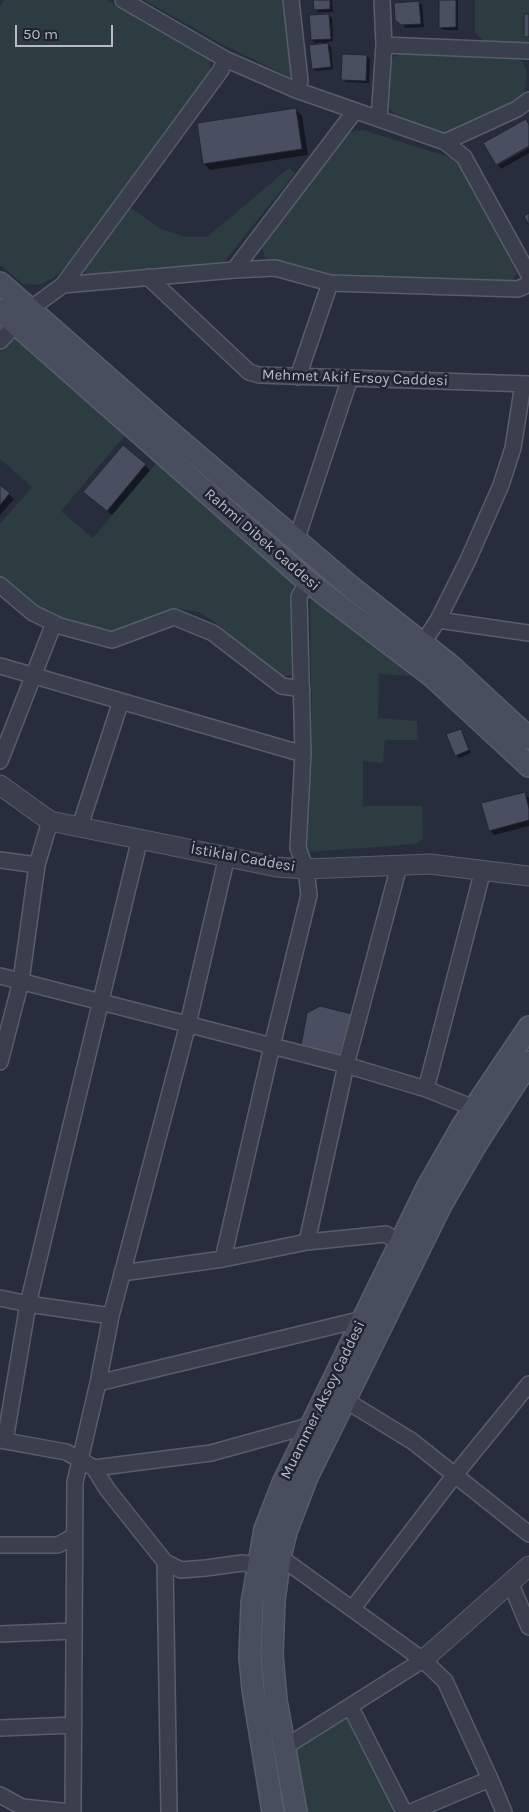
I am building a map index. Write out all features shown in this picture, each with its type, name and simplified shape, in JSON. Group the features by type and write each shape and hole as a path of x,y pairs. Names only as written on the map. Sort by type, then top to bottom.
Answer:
{"main road":[{"name":"Rahmi Dibek Caddesi","path":"0,283 15,314 307,580 433,677 529,766"},
{"name":"Rahmi Dibek Caddesi","path":"15,314 296,541 351,588 423,643 529,738"},
{"name":"Muammer Aksoy Caddesi","path":"273,1812 253,1689 250,1657 252,1603 265,1529 283,1483 426,1188 474,1108 529,1026"},
{"path":"296,1812 276,1700 272,1655 274,1600 280,1557 286,1532 299,1494 459,1173 529,1062"}],"street":[{"path":"123,0 225,59 296,90 445,142 464,157 529,275"},
{"path":"291,0 300,82 296,90"},
{"path":"379,119 384,45 382,0"},
{"path":"384,45 529,51"},
{"path":"0,341 15,314 63,285 221,70 225,59"},
{"path":"445,142 517,109 529,100"},
{"path":"234,270 355,111"},
{"path":"63,285 275,268 330,283 518,289 529,284"},
{"name":"Mehmet Akif Ersoy Caddesi","path":"148,277 249,372 259,376 526,384"},
{"path":"298,377 330,283"},
{"path":"296,541 350,378"},
{"path":"423,643 438,620 468,560 501,485 513,448 526,384"},
{"path":"223,1260 309,895 306,869 298,848 304,754 299,597 307,580"},
{"path":"0,585 33,613 54,623 112,640 174,617 213,633 282,686 302,689"},
{"path":"438,620 529,633"},
{"path":"0,761 54,623"},
{"path":"0,666 304,754"},
{"path":"80,826 121,701"},
{"name":"İstiklal Caddesi","path":"0,785 50,821 278,867 306,869 430,864 529,876"},
{"path":"0,1062 21,981 37,865 50,821"},
{"path":"140,838 28,1304 2,1440 66,1452 94,1468 107,1489 165,1562 181,1570 242,1563 258,1565 280,1557 353,1608 423,1660 444,1681 504,1812"},
{"path":"0,1795 22,1807 72,1812 75,1482 111,1316 188,1024 226,856"},
{"path":"0,860 37,865"},
{"path":"307,1242 346,1064 399,866"},
{"path":"426,1089 483,870"},
{"path":"0,976 346,1064 426,1089 474,1108"},
{"path":"122,1273 223,1260 307,1242 386,1234 399,1243"},
{"path":"0,1298 111,1316"},
{"path":"98,1383 363,1319"},
{"path":"353,1608 454,1476 529,1384"},
{"path":"345,1400 412,1442 529,1534"},
{"path":"94,1468 211,1453 312,1425"},
{"path":"0,1546 58,1545 74,1536"},
{"path":"165,1562 169,1812"},
{"path":"283,1741 293,1742 423,1660 529,1566"},
{"path":"510,1582 529,1627"},
{"path":"0,1634 74,1631"},
{"path":"350,1706 404,1812"},
{"path":"0,1728 74,1725"},
{"path":"411,1812 490,1779"}],"shaded area":[{"path":"4,0 107,0 210,59 211,72 64,269 52,279 39,285 23,284 0,265 0,7"},
{"path":"144,0 286,0 292,72 289,77 220,43"},
{"path":"475,0 529,0 529,43 484,42 475,32"},
{"path":"401,52 519,57 527,70 524,94 514,103 443,134 395,116 388,106 391,59"},
{"path":"363,130 452,158 461,167 517,273 511,283 346,278 265,259 262,245 349,132"},
{"path":"289,168 295,173 223,263 85,275 86,266 130,207 161,229 186,237 207,237"},
{"path":"14,336 126,434 61,511 93,538 158,461 293,579 291,627 294,675 280,677 217,624 199,612 175,609 117,632 60,618 33,605 0,575 0,524 32,487 0,459 0,352"},
{"path":"316,599 413,676 379,674 378,718 417,721 418,740 385,740 383,763 363,761 363,806 422,806 423,838 416,844 310,852 304,843 312,764 310,601"},
{"path":"348,1717 394,1807 390,1812 304,1812 294,1753 300,1745"}],"building":[{"path":"313,0 330,0 330,9 314,10"},
{"path":"439,0 456,0 456,27 439,28"},
{"path":"419,1 421,24 401,25 395,20 394,3"},
{"path":"329,14 331,39 311,40 309,15"},
{"path":"524,14 529,14 529,37 524,37"},
{"path":"328,43 331,67 312,69 309,45"},
{"path":"342,54 367,55 366,81 341,80"},
{"path":"296,108 302,149 203,164 197,123"},
{"path":"526,119 529,125 529,146 496,165 483,143"},
{"path":"529,213 529,225 524,216"},
{"path":"123,445 146,464 107,511 83,492"},
{"path":"0,485 10,493 0,505"},
{"path":"461,729 469,750 455,756 446,734"},
{"path":"525,792 529,809 529,820 489,831 481,803"},
{"path":"320,1006 352,1014 339,1057 301,1045 307,1013"}]}
